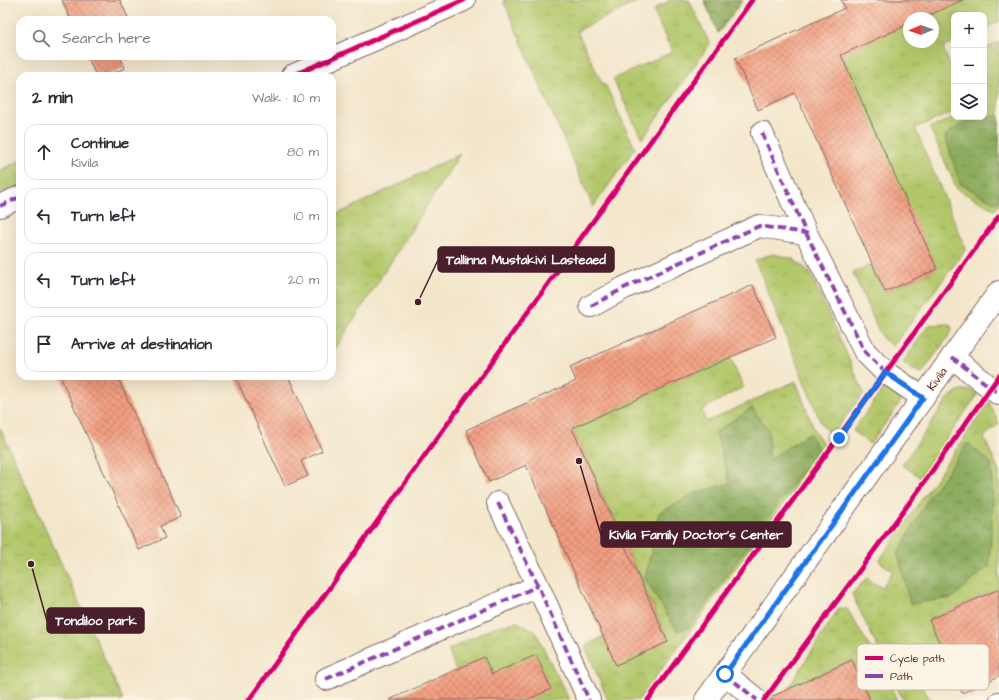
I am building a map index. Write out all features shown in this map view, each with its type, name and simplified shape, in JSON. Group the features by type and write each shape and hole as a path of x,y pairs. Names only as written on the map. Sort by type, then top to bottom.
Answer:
{"street":[{"path":"336,57 464,0"},
{"path":"301,72 328,60"},
{"path":"762,133 806,233 865,352 885,372 923,398"},
{"path":"0,206 16,199"},
{"path":"591,306 624,288 759,226 806,233"},
{"name":"Kivila","path":"706,700 999,292"},
{"path":"952,357 999,394"},
{"path":"498,503 538,586 589,700"},
{"path":"326,680 538,586"},
{"path":"725,674 757,700"}],"green space":[{"path":"503,0 641,0 577,31 602,83 606,86 635,148 593,207"},
{"path":"671,0 689,0 710,44 642,139 613,79 672,52 654,12 656,8"},
{"path":"704,0 743,0 718,33"},
{"path":"963,0 999,0 999,22 987,28 987,12 951,12 951,44 943,48 951,68 951,113 915,128 966,249 893,346 882,338 853,273 872,264 885,292 936,269 835,42 862,45 903,27 903,48 939,48 939,12 936,12"},
{"path":"999,42 999,205 995,210 957,189 930,128 951,118 951,120 987,120 987,48"},
{"path":"987,116 999,116 999,199 996,203 960,184 945,136 967,120 987,120"},
{"path":"460,154 336,348 336,215"},
{"path":"16,163 16,187 0,194 0,170"},
{"path":"773,254 793,259 810,272 864,393 831,436 821,423 755,260"},
{"path":"948,324 951,326 952,331 922,373 911,369 903,363 928,325"},
{"path":"730,357 743,387 702,410 706,422 796,381 814,430 825,447 639,700 608,700 585,646 604,636 668,641 566,414 594,418"},
{"path":"886,385 897,392 900,403 870,444 853,431"},
{"path":"971,390 978,394 920,477 902,465 947,400 956,392"},
{"path":"989,402 999,423 984,437 999,472 999,589 929,620 940,644 876,644 852,594 867,578 882,588 893,571 879,561"},
{"path":"752,408 769,431 769,460 809,433 818,449 689,627 677,631 645,579 659,513 693,494 730,483 716,432"},
{"path":"0,428 123,700 0,700"},
{"path":"968,443 991,463 993,500 989,566 952,598 910,604 898,554 927,500"},
{"path":"839,608 847,609 868,644 857,644 857,671 852,660 800,684 781,700"},
{"path":"517,622 535,631 569,700 504,700 485,658 456,670 448,650 494,627"},
{"path":"866,690 892,690 897,700 870,700"},
{"path":"898,690 924,690 929,700 903,700"}],"building":[{"path":"62,0 120,0 127,16 69,16"},
{"path":"841,0 963,0 936,12 903,12 903,27 841,55 937,269 885,292 795,93 758,110 735,58 845,8"},
{"path":"89,60 122,60 125,68 116,72 94,72"},
{"path":"753,285 776,337 572,428 668,642 616,665 526,465 489,482 466,430 576,381 570,367"},
{"path":"62,380 119,380 181,517 160,526 165,538 139,550"},
{"path":"237,380 290,380 322,451 301,461 308,476 285,486"},
{"path":"999,589 999,676 989,681 989,644 940,644 929,620"},
{"path":"536,655 551,689 527,700 389,700 484,657 492,674"},
{"path":"852,660 857,671 857,690 866,690 870,700 769,700 769,698"},
{"path":"961,690 969,690 962,693"}],"marked path":[{"path":"762,133 806,233 865,352 885,372 923,398"},
{"path":"0,206 16,199"},
{"path":"591,306 624,288 759,226 806,233"},
{"path":"952,357 999,394"},
{"path":"498,503 538,586 589,700"},
{"path":"326,679 538,586"},
{"path":"725,674 757,700"}],"cycle path":[{"path":"336,57 464,0"},
{"path":"249,700 752,0"},
{"path":"301,72 328,60"},
{"path":"648,700 999,216"},
{"path":"764,700 918,491 999,376"}],"place":[{"name":"Tallinna Mustakivi Lasteaed","path":"418,302"},
{"name":"Kivila Family Doctor's Center","path":"579,461"},
{"name":"Tondiloo park","path":"31,564"}],"route":[{"path":"725,674 923,398 885,372 839,438"}]}
